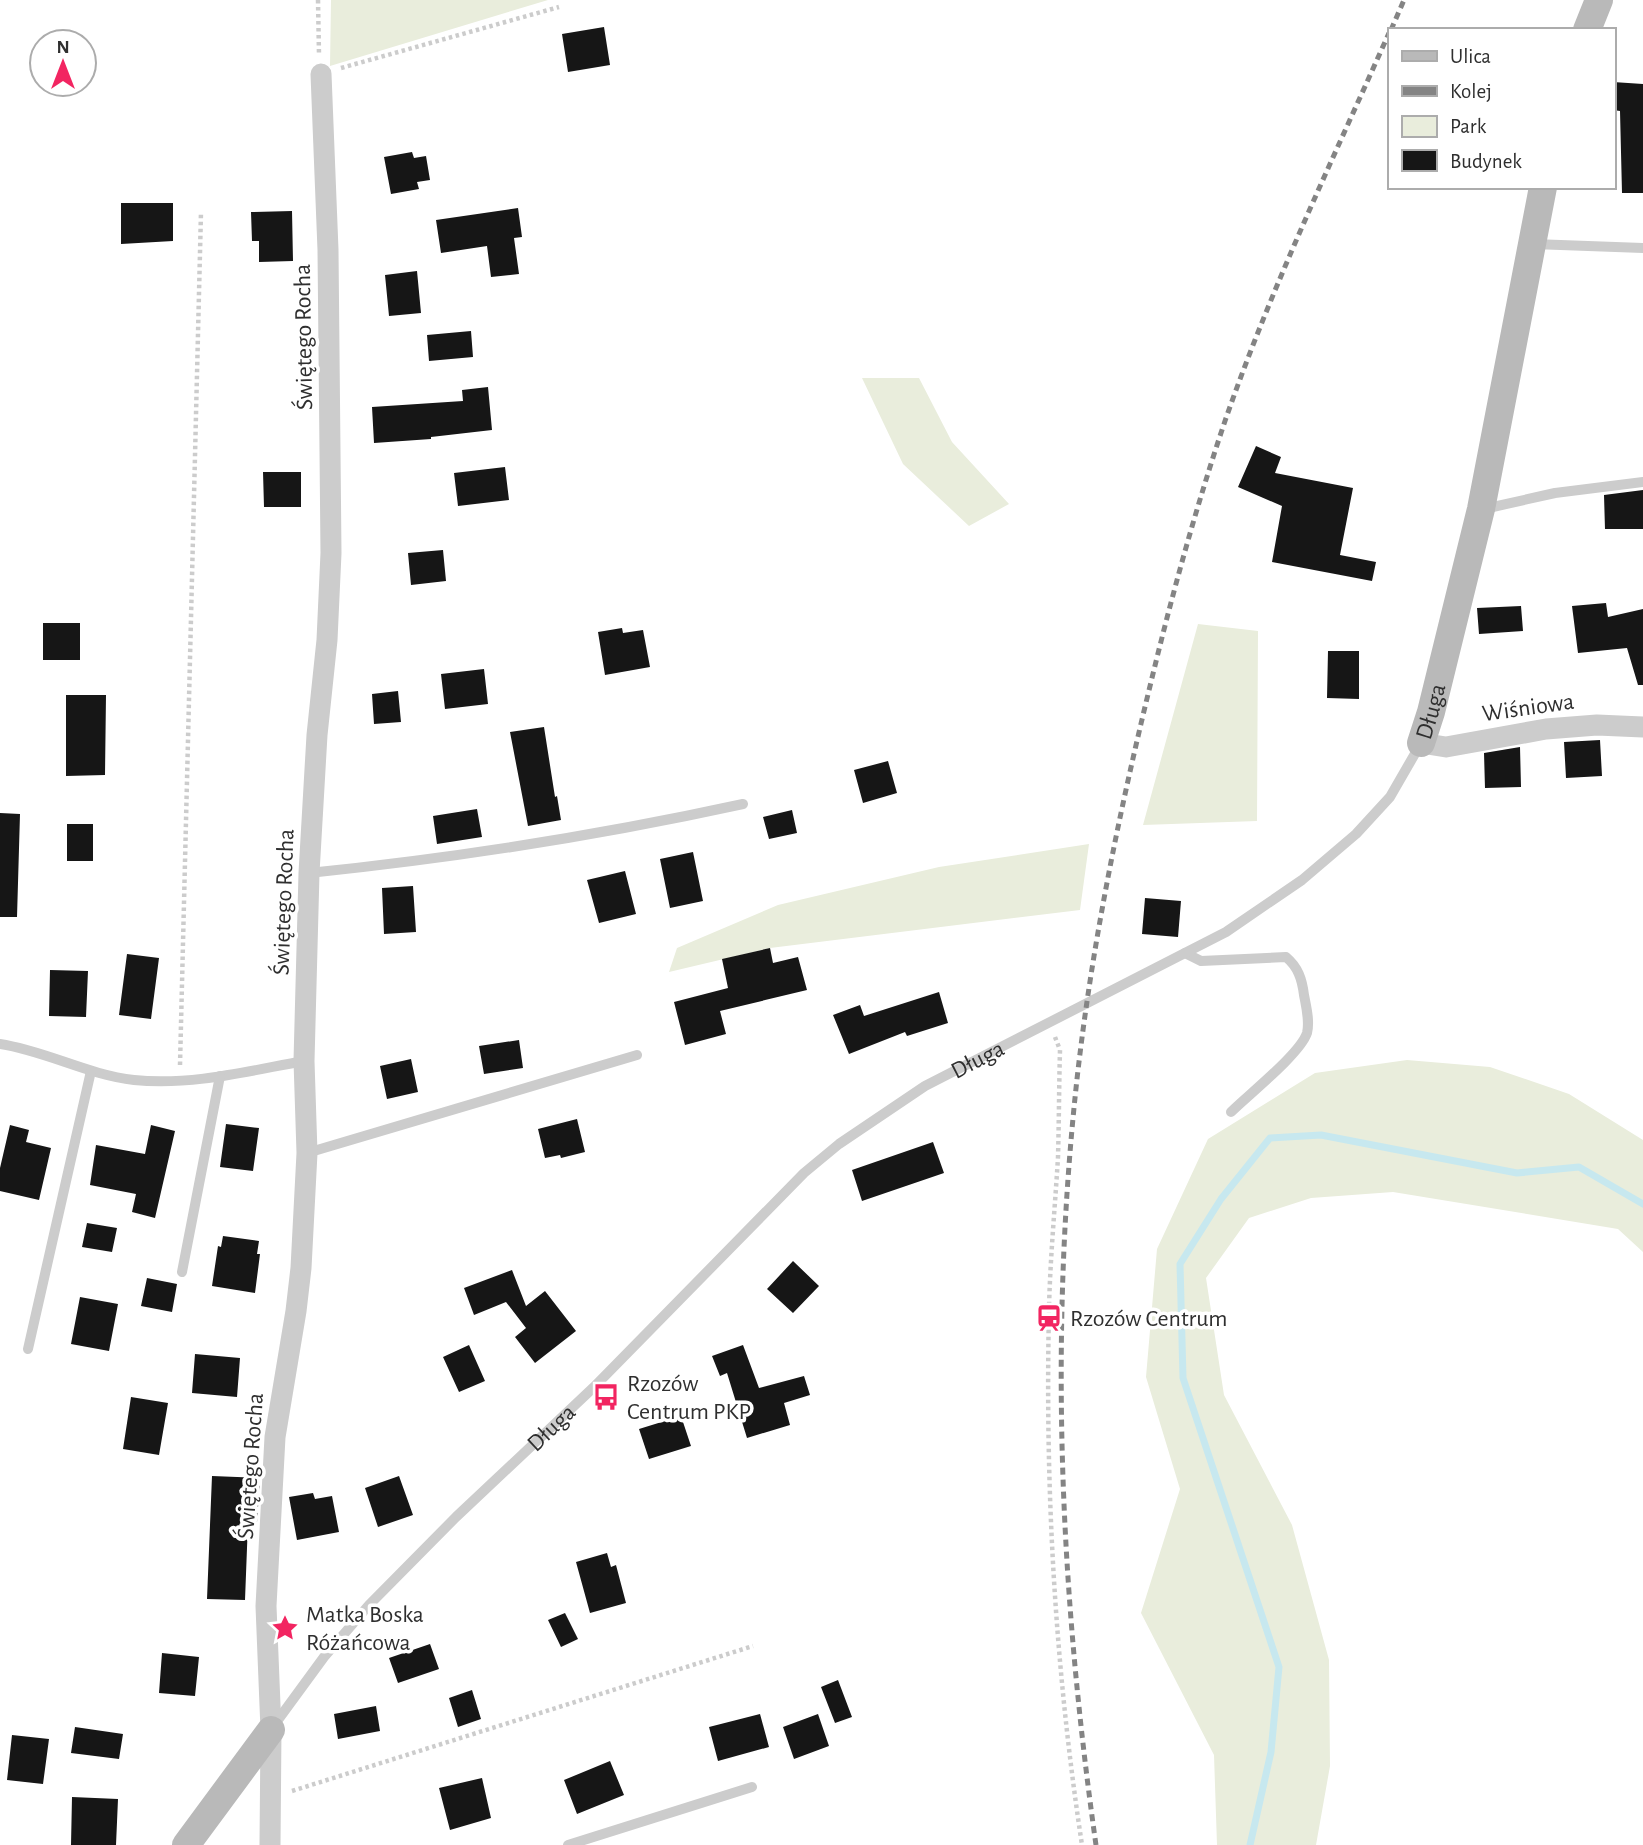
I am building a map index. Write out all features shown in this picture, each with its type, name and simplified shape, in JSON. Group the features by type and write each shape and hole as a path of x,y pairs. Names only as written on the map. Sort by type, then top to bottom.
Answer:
{"street":[{"path":"1588,28 1599,0"},
{"name":"Świętego Rocha","path":"270,1845 271,1730 267,1606 275,1437 296,1311 307,1153 304,1061 309,873 331,553 328,250 321,74"},
{"name":"Długa","path":"1421,743 1481,509 1530,243 1543,189"},
{"name":"Wiśniowa","path":"1421,743 1446,747 1546,729 1597,725 1643,727"},
{"name":"Długa","path":"186,1845 271,1730"}],"lane":[{"path":"1530,243 1643,248"},
{"path":"1481,509 1555,494 1643,482"},
{"name":"Długa","path":"271,1730 324,1657 369,1605 456,1517 594,1387 804,1173 839,1144 925,1086 1226,932 1280,895 1356,834 1390,797 1421,743"},
{"path":"309,873 368,867 587,834 743,804"},
{"path":"1185,953 1201,961 1286,957 1296,966 1303,989 1307,1033 1295,1051 1231,1112"},
{"path":"0,1044 26,1048 91,1071 133,1080 180,1081 304,1061"},
{"path":"307,1153 637,1055"},
{"path":"28,1349 91,1071"},
{"path":"182,1272 219,1076"},
{"path":"568,1845 752,1787"}],"path":[{"path":"318,0 321,74 559,7"},
{"path":"180,1081 201,212"},
{"path":"1049,1023 1060,1050 1058,1153 1049,1309 1049,1470 1053,1588 1082,1845"},
{"path":"271,1797 753,1646"}],"green space":[{"path":"331,0 548,0 330,66"},
{"path":"862,378 919,378 952,442 1009,504 969,526 903,464"},
{"path":"1198,624 1258,631 1257,821 1143,825"},
{"path":"1089,844 1080,910 770,948 669,972 677,948 778,905 939,867"},
{"path":"1407,1060 1490,1067 1569,1094 1643,1140 1643,1252 1618,1229 1393,1192 1311,1198 1249,1218 1206,1278 1224,1395 1292,1525 1329,1660 1330,1766 1316,1845 1217,1845 1214,1755 1141,1613 1180,1489 1146,1377 1157,1249 1208,1139 1315,1073"}],"building":[{"path":"604,27 610,65 568,72 562,34"},
{"path":"1615,82 1643,84 1643,193 1622,193 1620,111 1615,110"},
{"path":"412,152 414,158 426,156 430,180 417,182 419,189 391,194 384,157"},
{"path":"121,203 173,203 173,241 121,244"},
{"path":"518,208 522,237 514,238 519,274 491,277 487,246 441,253 436,220"},
{"path":"292,211 293,261 259,262 259,241 252,241 251,212"},
{"path":"417,271 421,313 389,316 385,275"},
{"path":"471,331 473,357 429,361 427,335"},
{"path":"488,387 492,430 431,439 374,443 372,407 463,401 462,390"},
{"path":"1256,446 1281,457 1275,473 1353,488 1340,555 1376,562 1372,581 1272,562 1282,506 1238,487"},
{"path":"505,467 509,500 458,506 454,473"},
{"path":"263,472 301,472 301,507 264,507"},
{"path":"1643,490 1643,529 1605,529 1604,495"},
{"path":"443,550 446,581 411,585 408,553"},
{"path":"1606,603 1608,617 1643,609 1643,685 1638,685 1627,648 1578,653 1572,606"},
{"path":"1521,606 1523,631 1479,634 1477,608"},
{"path":"43,623 80,623 80,660 43,660"},
{"path":"622,628 623,633 643,630 650,667 605,675 598,632"},
{"path":"1328,651 1359,651 1359,699 1327,698"},
{"path":"484,669 488,704 445,709 441,674"},
{"path":"398,691 401,722 374,724 372,694"},
{"path":"66,695 106,695 105,775 66,776"},
{"path":"544,727 561,820 528,826 510,732"},
{"path":"1600,740 1602,776 1566,778 1564,742"},
{"path":"1520,747 1521,787 1485,788 1484,753"},
{"path":"888,761 897,793 863,803 854,770"},
{"path":"477,809 482,837 437,844 433,816"},
{"path":"792,810 797,833 769,839 763,817"},
{"path":"0,813 20,814 17,917 0,917"},
{"path":"67,824 93,824 93,861 67,861"},
{"path":"693,852 703,901 670,908 660,859"},
{"path":"625,871 636,914 599,923 587,880"},
{"path":"413,886 416,932 384,934 382,888"},
{"path":"1145,898 1181,901 1178,937 1142,934"},
{"path":"770,948 773,963 798,957 807,990 720,1011 726,1034 685,1045 674,1002 728,988 722,959"},
{"path":"127,954 159,958 151,1019 119,1015"},
{"path":"50,970 88,971 86,1017 49,1016"},
{"path":"939,992 948,1023 907,1036 905,1032 849,1054 833,1015 860,1005 864,1016"},
{"path":"519,1040 523,1068 484,1074 479,1046"},
{"path":"411,1059 418,1092 387,1099 380,1066"},
{"path":"577,1119 585,1152 561,1158 560,1155 545,1158 538,1129"},
{"path":"226,1124 259,1128 253,1171 220,1167"},
{"path":"10,1125 29,1130 26,1142 51,1148 39,1200 0,1191 0,1168"},
{"path":"151,1125 175,1131 155,1218 132,1212 136,1194 90,1185 96,1145 145,1154"},
{"path":"933,1142 944,1173 862,1201 852,1170"},
{"path":"87,1223 117,1228 112,1252 82,1247"},
{"path":"223,1236 259,1241 255,1293 212,1286 218,1246 221,1247"},
{"path":"793,1261 819,1286 793,1313 767,1289"},
{"path":"512,1270 526,1306 545,1291 576,1331 535,1363 515,1337 526,1328 506,1302 474,1315 464,1288"},
{"path":"147,1278 177,1284 172,1312 141,1306"},
{"path":"80,1297 118,1304 109,1351 71,1344"},
{"path":"469,1345 485,1381 459,1392 443,1357"},
{"path":"743,1345 759,1388 804,1376 810,1395 784,1403 790,1425 747,1438 727,1373 720,1376 712,1356"},
{"path":"195,1354 240,1358 237,1397 192,1393"},
{"path":"131,1397 168,1403 159,1455 123,1449"},
{"path":"681,1416 691,1446 649,1459 639,1429"},
{"path":"212,1476 260,1478 257,1522 248,1522 245,1600 207,1599"},
{"path":"399,1476 413,1515 378,1527 365,1488"},
{"path":"313,1493 315,1499 332,1496 339,1532 297,1540 289,1497"},
{"path":"607,1553 611,1567 616,1565 626,1603 590,1613 576,1562"},
{"path":"565,1613 578,1639 561,1647 548,1620"},
{"path":"430,1644 439,1669 398,1683 389,1658"},
{"path":"162,1653 199,1657 195,1696 159,1693"},
{"path":"838,1680 852,1717 835,1723 821,1687"},
{"path":"472,1690 481,1719 458,1727 449,1698"},
{"path":"376,1706 380,1731 338,1739 334,1714"},
{"path":"760,1714 769,1747 718,1761 709,1727"},
{"path":"818,1714 829,1746 794,1759 783,1727"},
{"path":"75,1727 123,1734 119,1759 71,1753"},
{"path":"12,1735 49,1739 43,1784 7,1780"},
{"path":"610,1761 624,1795 577,1814 564,1780"},
{"path":"482,1778 491,1818 450,1830 439,1788"},
{"path":"72,1797 118,1799 116,1845 71,1845"}],"waterway":[{"path":"1250,1845 1271,1752 1279,1667 1183,1378 1180,1264 1221,1199 1270,1138 1321,1135 1517,1173 1579,1167 1643,1204"}],"railway":[{"path":"1392,28 1404,0"},
{"path":"1096,1845 1074,1654 1062,1462 1061,1366 1068,1175 1090,979 1117,830 1139,731 1176,584 1214,453 1282,274 1388,35"}],"place":[{"name":"Rzozów Centrum","path":"1049,1318"},
{"name":"Rzozów Centrum PKP","path":"606,1397"},
{"name":"Matka Boska Różańcowa","path":"285,1628"}]}
